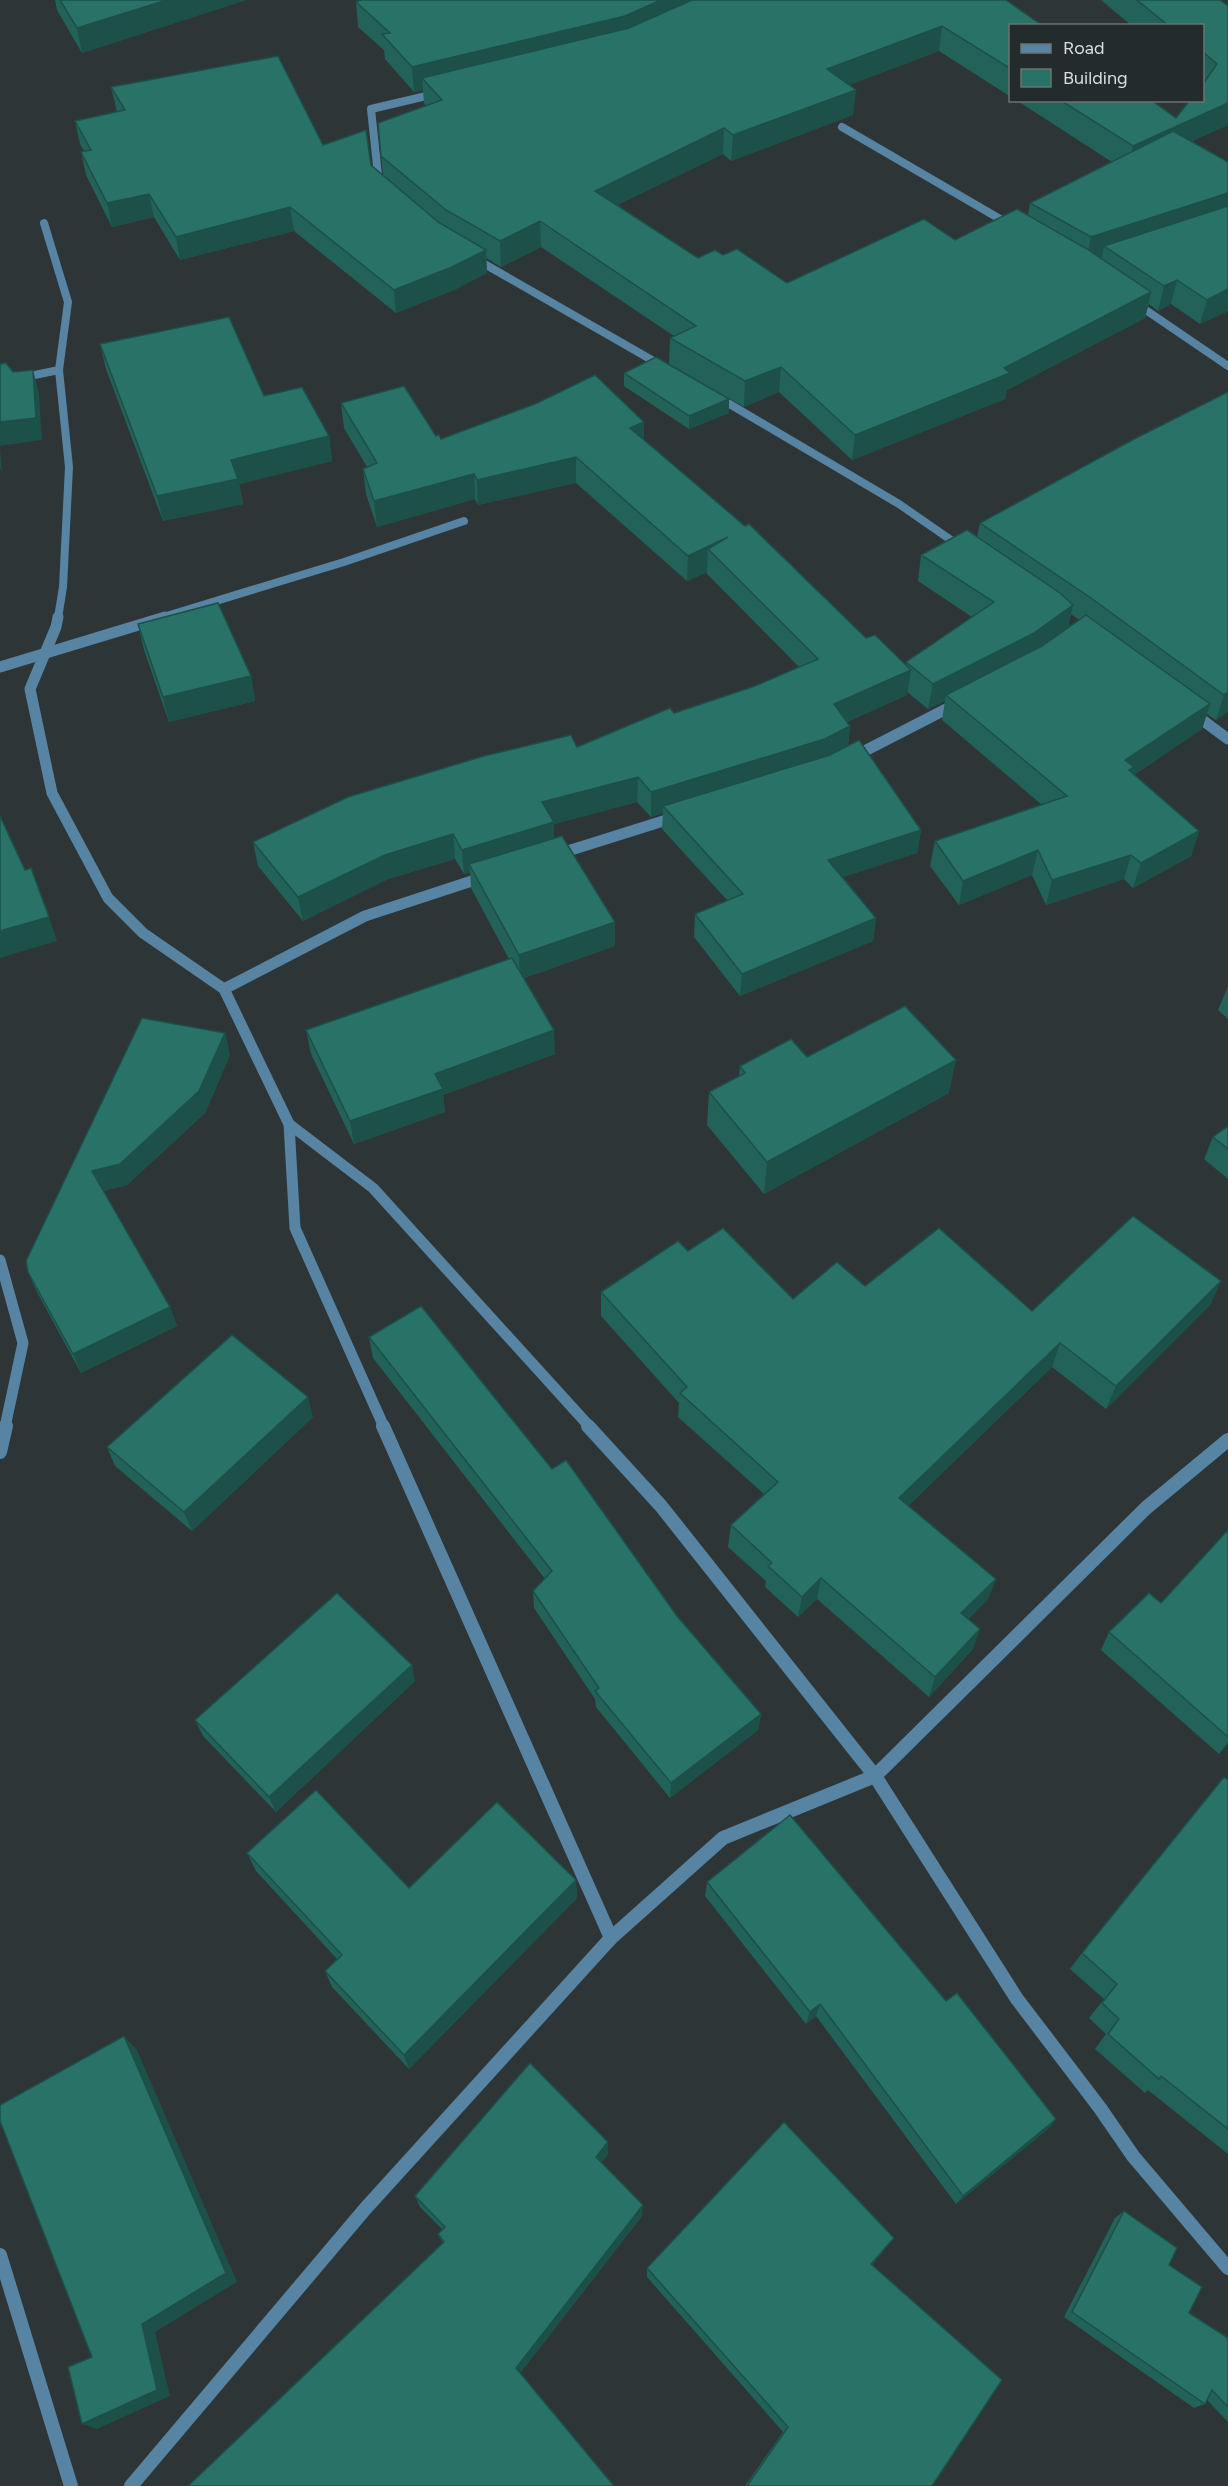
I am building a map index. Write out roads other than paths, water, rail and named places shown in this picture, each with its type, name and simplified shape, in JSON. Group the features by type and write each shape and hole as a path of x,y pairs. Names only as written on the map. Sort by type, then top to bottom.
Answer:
{"street":[{"path":"386,191 377,184 371,109 449,90"},
{"path":"842,127 1025,233"},
{"path":"44,224 68,302 60,370 69,467 63,587 56,627 30,689 52,793 108,898 143,933 224,989 289,1124 295,1228 611,1938"},
{"path":"465,252 677,374"},
{"path":"1124,295 1228,366"},
{"path":"0,382 60,370"},
{"path":"708,392 899,504 966,550"},
{"path":"0,667 344,562 464,521"},
{"path":"836,766 971,697"},
{"path":"1182,705 1228,739"},
{"path":"541,859 689,813"},
{"path":"224,989 365,916 495,873"},
{"path":"289,1124 373,1188 653,1497 875,1776 1017,2000 1100,2108 1133,2156 1228,2268"},
{"path":"0,1260 23,1343 0,1452"},
{"path":"131,2486 365,2209 611,1938 723,1838 875,1776 1146,1508 1228,1440"},
{"path":"0,2255 71,2486"}]}
